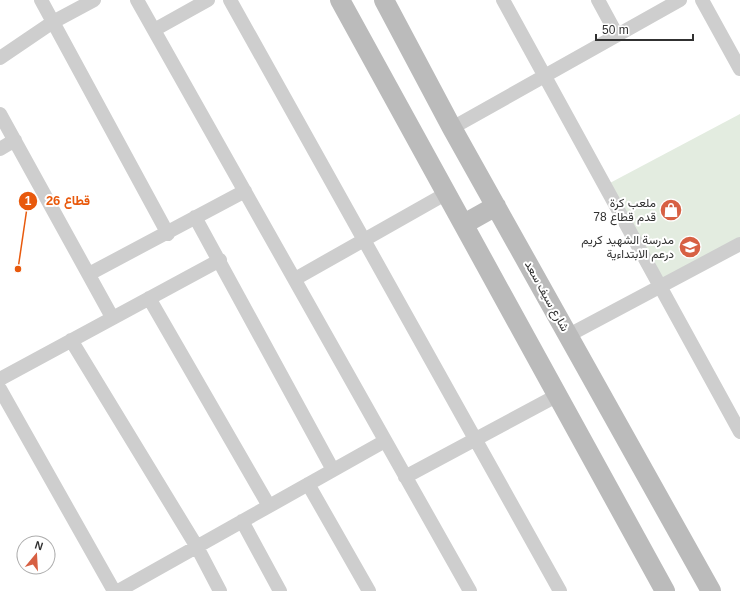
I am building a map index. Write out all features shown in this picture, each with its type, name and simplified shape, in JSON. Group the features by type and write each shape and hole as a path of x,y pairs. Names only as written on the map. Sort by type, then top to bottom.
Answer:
{"street":[{"path":"41,0 168,234"},
{"path":"0,58 52,22 94,0"},
{"path":"137,0 470,591"},
{"path":"154,30 208,0"},
{"path":"230,0 560,591"},
{"path":"340,0 665,591"},
{"name":"شارع سيف سعد","path":"384,0 452,128 711,591"},
{"path":"503,0 740,432"},
{"path":"598,0 617,35"},
{"path":"452,128 680,0"},
{"path":"702,0 740,69"},
{"path":"0,114 112,317"},
{"path":"0,149 15,140"},
{"path":"89,274 168,234 195,217 245,191"},
{"path":"294,279 447,193"},
{"path":"464,224 496,206"},
{"path":"195,217 220,260 333,470"},
{"path":"569,336 660,286 739,247"},
{"path":"0,379 112,317 220,260"},
{"path":"149,298 269,506"},
{"path":"71,340 197,547 220,591"},
{"path":"0,389 114,591"},
{"path":"405,476 558,394"},
{"path":"118,591 385,441"},
{"path":"308,484 369,591"},
{"path":"242,521 280,591"}],"shaded area":[{"path":"740,114 740,244 660,286 608,184"}],"place":[{"name":"ملعب كرة قدم قطاع 78","path":"671,210"},
{"name":"مدرسة الشهيد كريم درعم الابتداءية","path":"690,247"},
{"name":"قطاع 26","path":"18,269"}]}
